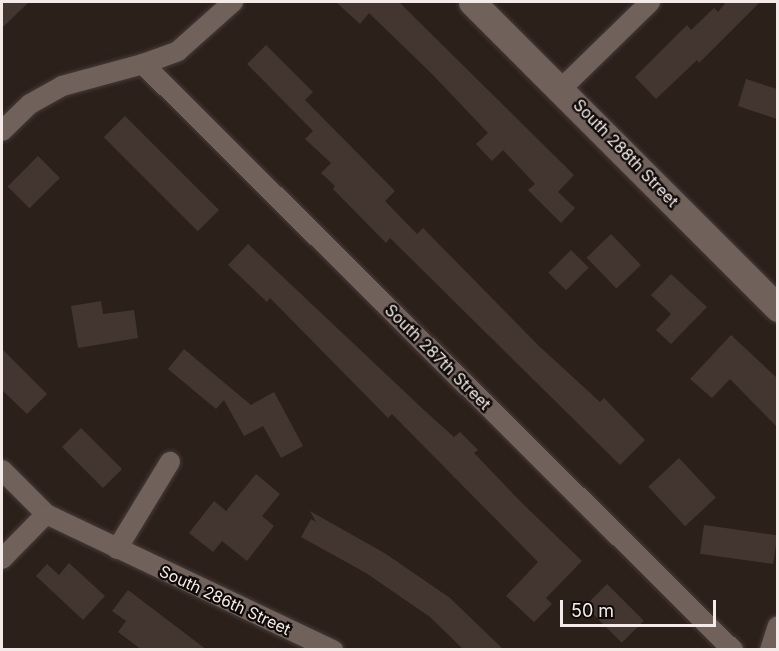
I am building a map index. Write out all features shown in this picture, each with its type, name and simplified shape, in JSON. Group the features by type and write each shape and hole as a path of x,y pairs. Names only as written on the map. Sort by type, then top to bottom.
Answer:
{"main road":[{"name":"South 288th Street","path":"472,2 562,88 777,308"}],"street":[{"path":"2,131 30,104 62,86 143,64 178,51 233,2"},
{"path":"562,88 650,2"},
{"name":"South 287th Street","path":"143,64 733,650"},
{"path":"117,549 170,462"},
{"name":"South 286th Street","path":"2,470 46,514 333,650"},
{"path":"2,559 46,514"},
{"path":"770,650 777,626"}],"building":[{"path":"2,2 29,2 2,28"},
{"path":"336,2 399,2 574,175 558,192 575,208 561,223 528,190 535,184 503,150 492,161 476,144 488,133 432,74 369,13 360,24"},
{"path":"726,2 760,2 699,63 697,60 656,99 635,77 687,25 691,30 714,8 718,12"},
{"path":"266,45 313,92 305,100 395,191 385,201 417,234 423,228 539,346 600,402 604,398 645,440 620,465 390,238 386,243 333,189 335,186 321,173 331,163 305,139 313,131 247,64"},
{"path":"746,79 777,89 777,119 738,106"},
{"path":"125,116 219,210 198,231 104,137"},
{"path":"38,156 60,178 30,208 8,186"},
{"path":"611,234 641,265 616,289 587,258"},
{"path":"248,244 454,437 460,432 478,450 474,453 582,561 546,598 552,604 534,622 506,596 538,562 392,414 388,418 270,298 267,302 228,265"},
{"path":"571,250 589,268 566,290 548,273"},
{"path":"671,274 707,307 671,344 656,330 671,314 651,295"},
{"path":"101,301 103,314 134,310 138,338 78,348 71,306"},
{"path":"731,335 777,378 777,427 730,379 712,398 690,379"},
{"path":"2,349 47,394 27,414 2,390"},
{"path":"184,349 251,405 274,392 303,446 281,458 263,426 244,436 224,400 216,409 168,369"},
{"path":"81,428 122,469 103,488 62,447"},
{"path":"679,458 716,497 685,526 648,487"},
{"path":"256,474 280,494 262,516 274,526 247,561 222,541 213,552 189,533 214,501 226,511"},
{"path":"310,511 386,554 450,598 504,650 464,650 430,617 366,573 301,537 311,519 316,522"},
{"path":"704,525 777,535 773,564 700,554"},
{"path":"69,563 105,596 83,620 36,576 47,564 59,575"},
{"path":"607,584 644,621 622,643 585,606"},
{"path":"128,590 207,650 142,650 118,632 126,621 112,611"}]}
